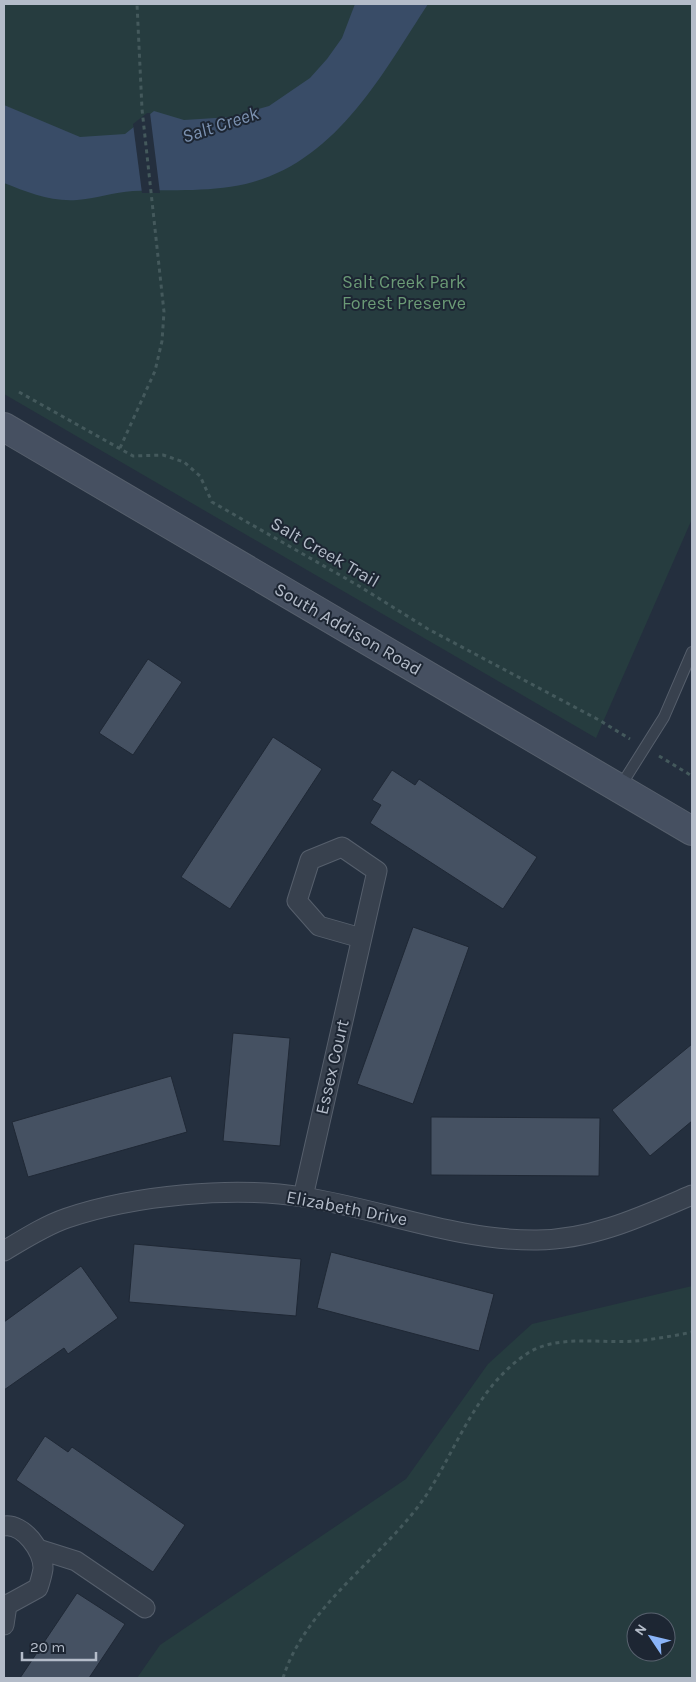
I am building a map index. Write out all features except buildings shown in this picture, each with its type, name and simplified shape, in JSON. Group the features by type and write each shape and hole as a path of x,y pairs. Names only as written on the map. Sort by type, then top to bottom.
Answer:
{"street":[{"name":"South Addison Road","path":"4,427 692,831"},
{"name":"Essex Court","path":"303,1197 377,871 342,847 310,860 296,901 319,926 361,938"},
{"name":"Elizabeth Drive","path":"4,1251 66,1218 122,1203 208,1193 252,1192 303,1197 482,1236 538,1240 594,1233 692,1195"},
{"path":"4,1526 7,1525 22,1532 38,1549 43,1567 38,1588 5,1605 4,1625"},
{"path":"38,1549 76,1562 145,1608"}],"lane":[{"path":"619,788 664,717 692,652"}],"path":[{"path":"120,448 149,388 162,342 164,312 142,109 137,4"},
{"name":"Salt Creek Trail","path":"19,392 132,456 163,455 184,462 200,476 212,502 359,586 428,629 599,720 629,738"},
{"path":"663,759 692,776"},
{"path":"283,1678 287,1667 306,1634 345,1583 398,1529 427,1494 455,1442 486,1393 513,1365 529,1352 558,1342 636,1341 692,1332"}],"green space":[{"name":"Salt Creek Park Forest Preserve","path":"4,4 692,4 692,519 596,738 4,394"},
{"path":"692,1286 692,1678 137,1678 160,1645 406,1479 488,1364 532,1324"}],"water":[{"name":"Salt Creek","path":"355,4 428,4 394,58 356,110 310,154 283,170 253,182 223,188 133,191 77,200 49,198 4,183 4,105 80,137 125,134 154,111 184,120 231,117 269,106 310,78 342,38"}],"pier":[{"path":"147,113 150,113 160,193 142,193 133,124"}]}
